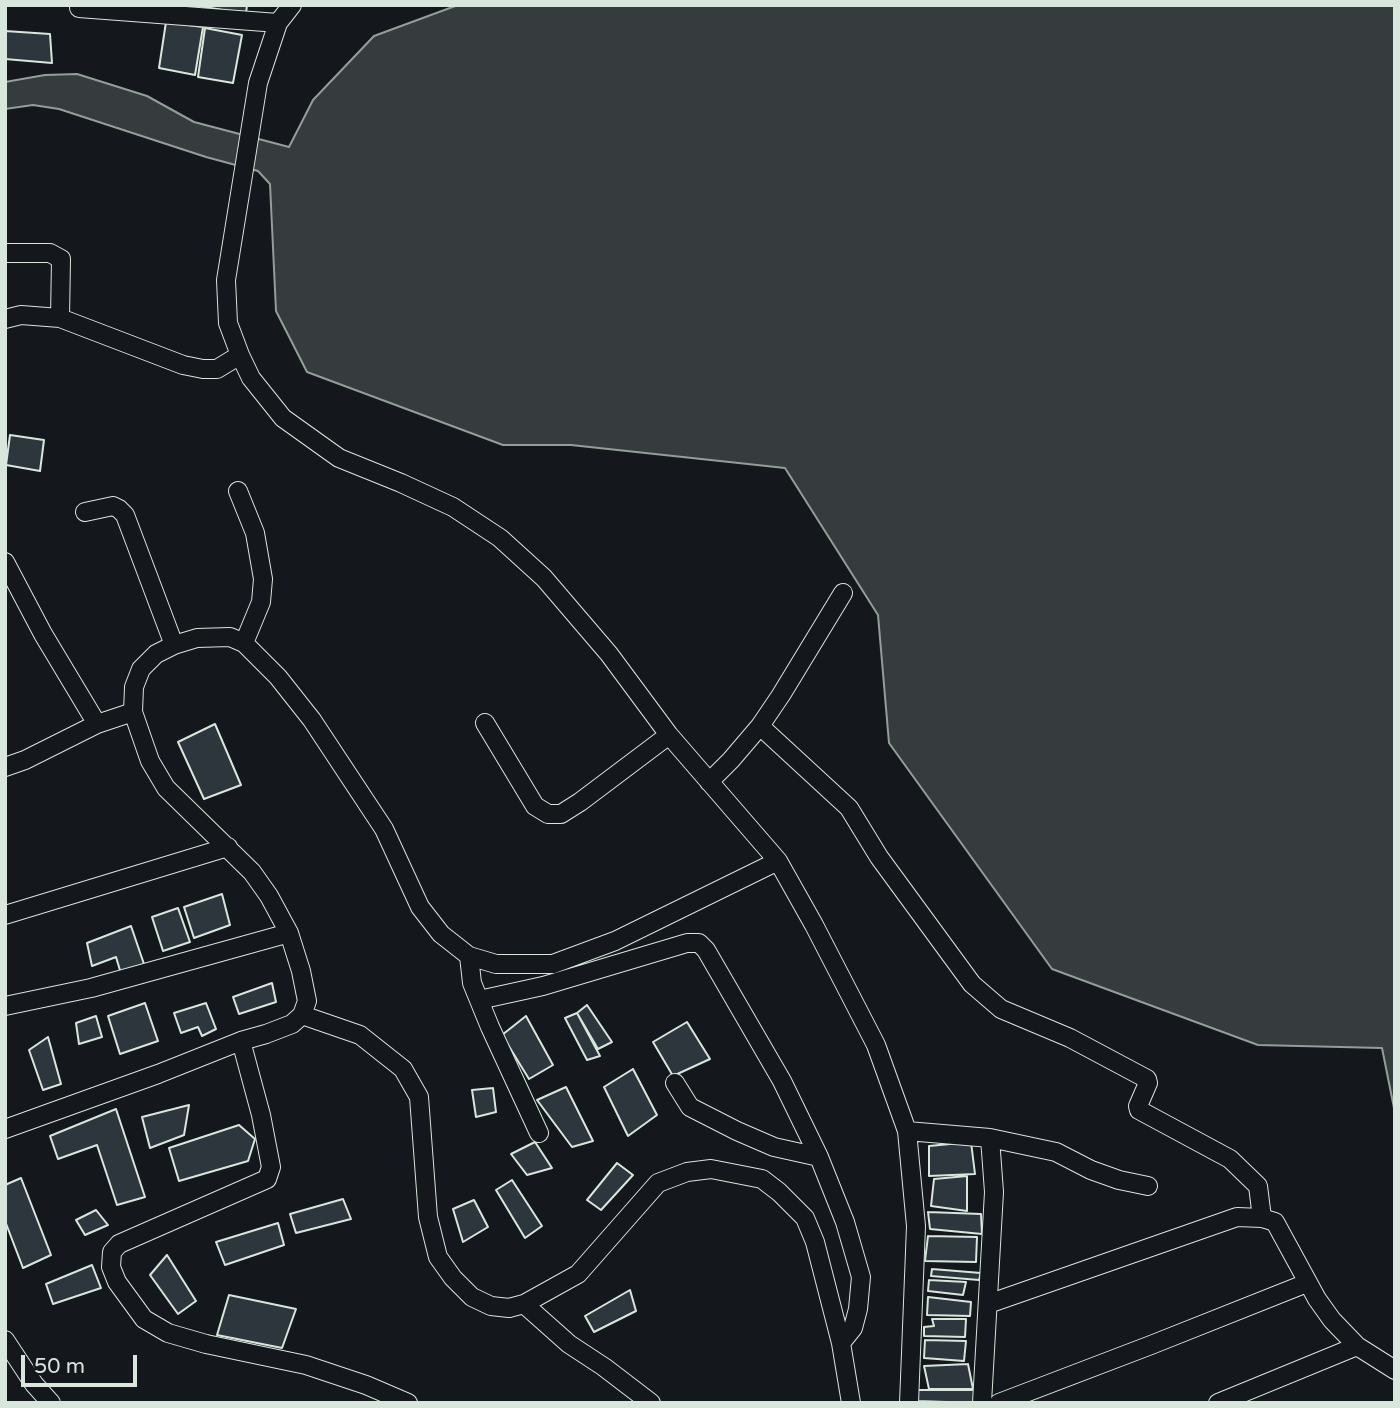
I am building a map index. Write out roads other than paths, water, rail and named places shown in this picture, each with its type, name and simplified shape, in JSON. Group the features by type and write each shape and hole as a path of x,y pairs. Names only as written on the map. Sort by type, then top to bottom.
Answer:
{"street":[{"path":"292,5 278,23 258,83 226,280 228,323 240,355 251,378 283,418 339,458 453,507 500,538 553,588 609,654 669,735 778,862 876,1045 908,1131 916,1226 909,1403"},
{"path":"79,8 278,23"},
{"path":"5,253 50,253 61,259 60,318"},
{"path":"5,318 40,315 60,318 183,365 203,369 217,369 240,355"},
{"path":"238,491 255,533 262,579 261,602 244,643"},
{"path":"85,512 113,506 125,515 174,645"},
{"path":"5,562 48,643 97,724"},
{"path":"709,782 732,761 760,726 843,593"},
{"path":"5,1129 292,1024 302,1015 307,1001 289,933 269,896 252,872 166,788 150,761 133,712 134,687 141,668 156,654 174,645 197,638 230,637 244,643 278,677 343,765 384,830 421,907 441,933 469,956 496,964 553,964 615,941 778,862"},
{"path":"5,767 97,724 133,712"},
{"path":"485,723 536,806 548,814 561,814 580,802 669,735"},
{"path":"760,726 849,808 878,858 972,984 1001,1009 1070,1038 1147,1079 1139,1111 1230,1159 1258,1185 1262,1218"},
{"path":"5,915 228,847"},
{"path":"5,1006 91,988 289,933"},
{"path":"479,1000 543,986 687,943 699,943 740,1006 782,1081 819,1157 845,1222 861,1276 853,1328 841,1343"},
{"path":"469,956 472,983 512,1078 539,1133"},
{"path":"302,1015 360,1035 403,1069 419,1097 428,1217 438,1257 453,1278 472,1297 491,1306 509,1308 524,1304 578,1274 657,1182 687,1172 711,1169 762,1179 805,1218 815,1242 841,1343 851,1403"},
{"path":"241,1041 261,1115 271,1167 267,1179 119,1244 112,1252 111,1267 117,1282 144,1319 168,1334 306,1365 366,1385 408,1403"},
{"path":"675,1083 690,1107 774,1147 819,1157"},
{"path":"908,1131 990,1138 1056,1152 1091,1170 1119,1180 1148,1185"},
{"path":"982,1403 994,1192 990,1138"},
{"path":"988,1304 1237,1217 1262,1218 1275,1222 1307,1283 1332,1320 1357,1346 1395,1370"},
{"path":"999,1403 1307,1283"},
{"path":"524,1304 569,1344 650,1403"},
{"path":"5,1340 34,1384 51,1403"},
{"path":"1218,1403 1357,1346"}]}
